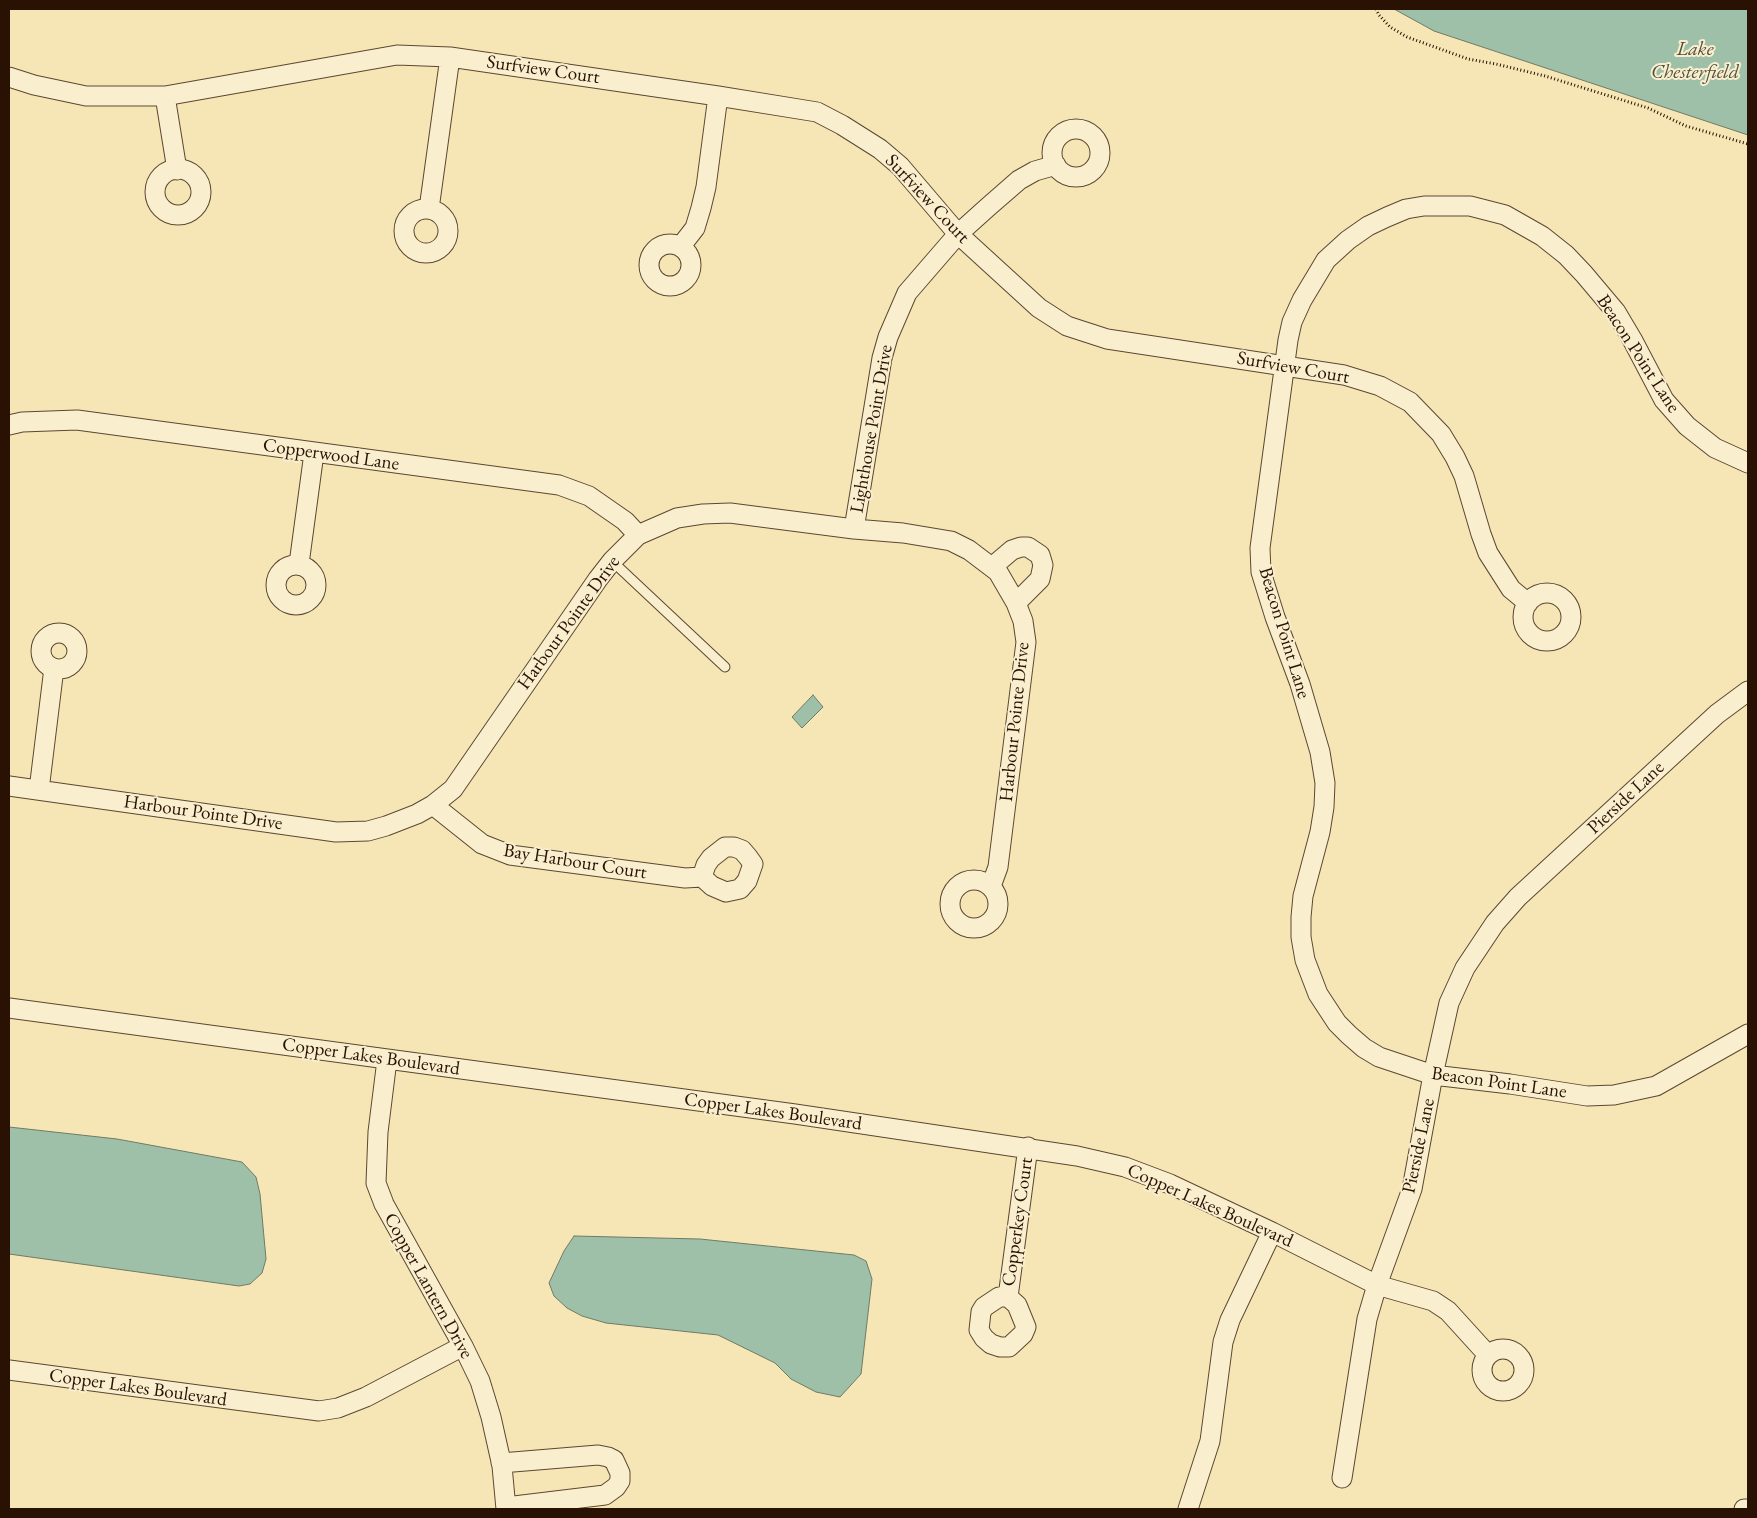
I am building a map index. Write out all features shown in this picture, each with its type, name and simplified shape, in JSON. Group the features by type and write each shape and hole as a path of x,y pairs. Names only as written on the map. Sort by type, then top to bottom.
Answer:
{"street":[{"name":"Surfview Court","path":"9,77 34,85 86,96 165,96 397,55 450,57 817,112 880,149 900,166 958,234 1039,308 1067,326 1107,339 1344,375 1380,386 1410,402 1442,434 1464,476 1488,553 1511,589 1528,603"},
{"path":"429,209 450,57"},
{"path":"165,96 177,170"},
{"path":"681,246 695,228 701,208 706,187 718,96"},
{"name":"Lighthouse Point Drive","path":"854,529 876,385 888,337 907,293 958,234 1019,180 1035,171 1056,165"},
{"name":"Beacon Point Lane","path":"1748,464 1700,437 1664,400 1616,312 1584,274 1542,236 1505,215 1470,206 1424,206 1406,210 1368,226 1348,240 1326,260 1302,300 1292,322 1284,366 1260,548 1262,572 1275,617 1300,684 1320,752 1324,783 1324,807 1320,832 1304,896 1301,917 1301,937 1305,960 1318,994 1337,1023 1349,1035 1364,1048 1379,1057 1433,1075 1587,1096 1614,1095 1656,1086 1748,1034"},
{"name":"Copperwood Lane","path":"9,424 77,420 559,485 589,496 625,521 638,535"},
{"path":"300,564 314,453"},
{"name":"Harbour Pointe Drive","path":"9,786 336,832 368,831 386,826 417,814 433,805 453,789 598,579 612,561 638,535 677,518 703,514 730,513 854,529 903,533 952,541 969,550 998,572 1016,603 1023,621 1026,642 998,867 991,886"},
{"path":"992,567 1012,550 1021,547 1028,547 1040,555 1043,565 1040,578 1016,603"},
{"path":"39,790 54,668"},
{"name":"Pierside Lane","path":"1342,1478 1367,1319 1377,1284 1412,1190 1433,1075 1449,1003 1465,968 1495,923 1518,897 1717,714 1748,691"},
{"name":"Bay Harbour Court","path":"433,805 482,844 510,855 685,878 702,877"},
{"name":"Copper Lakes Boulevard","path":"9,1008 1028,1147 1125,1167 1170,1184 1377,1284 1433,1301 1448,1312 1488,1355"},
{"name":"Copper Lantern Drive","path":"387,1060 378,1132 376,1183 384,1204 480,1381 491,1417 501,1463 506,1508"},
{"name":"Copperkey Court","path":"1008,1297 1028,1147"},
{"path":"1188,1509 1210,1441 1223,1342 1230,1320 1272,1232"},
{"name":"Copper Lakes Boulevard","path":"9,1370 319,1411 338,1408 366,1397 462,1346"},
{"path":"501,1463 598,1456 614,1460 620,1472 620,1481 616,1488 605,1494 506,1508"}],"lane":[{"path":"612,561 725,667"}],"path":[{"path":"1376,9 1390,27 1414,40 1468,59 1545,76 1648,108 1686,126 1748,144"}],"water":[{"name":"Lake Chesterfield","path":"1394,9 1748,9 1748,135 1434,31"},
{"path":"813,695 823,707 802,728 792,717"},
{"path":"9,1127 117,1139 242,1162 256,1177 260,1194 266,1259 262,1273 250,1284 239,1286 9,1254"},
{"path":"574,1236 700,1239 854,1255 866,1261 872,1279 861,1374 840,1397 816,1392 791,1379 775,1363 718,1335 606,1323 582,1316 567,1308 554,1296 549,1283 564,1251"}]}
